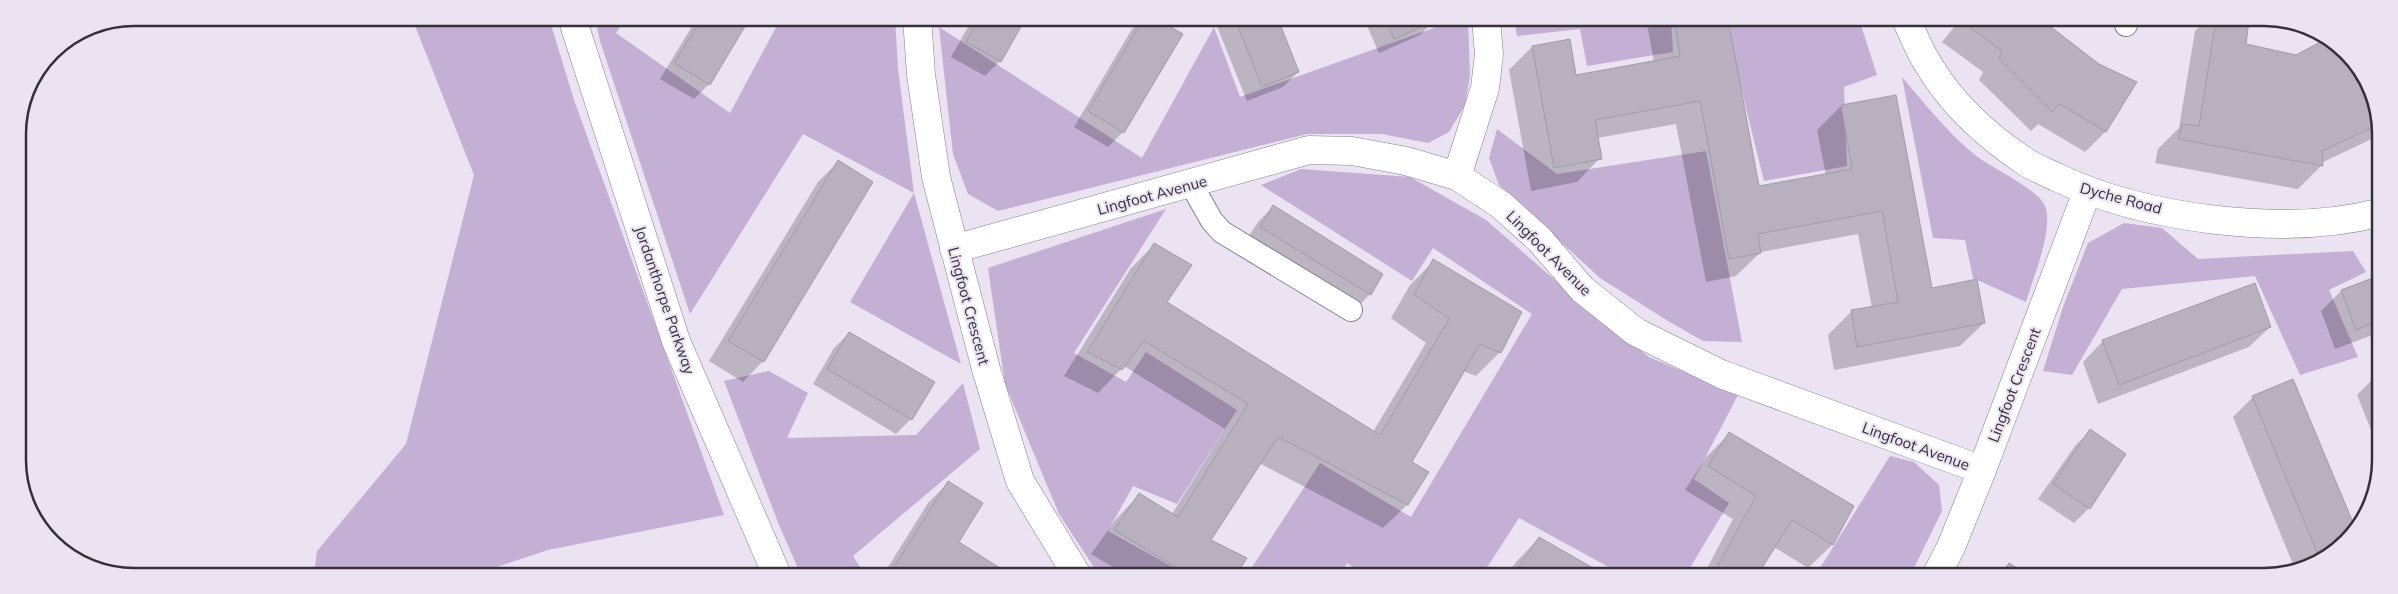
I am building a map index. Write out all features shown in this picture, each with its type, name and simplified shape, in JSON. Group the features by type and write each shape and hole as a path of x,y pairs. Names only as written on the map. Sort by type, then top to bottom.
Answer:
{"street":[{"name":"Jordanthorpe Parkway","path":"575,26 676,341 774,568"},
{"name":"Lingfoot Crescent","path":"918,26 921,75 936,177 986,369 1020,481 1072,568"},
{"path":"1457,176 1485,88 1489,54 1487,26"},
{"name":"Dyche Road","path":"1909,26 1927,64 1952,98 1984,130 2027,163 2087,192 2156,209 2250,223 2352,220 2372,215"},
{"name":"Lingfoot Avenue","path":"954,249 1310,150 1352,151 1406,161 1457,176 1501,205 1540,240 1582,289 1636,332 1721,374 1982,470"},
{"name":"Lingfoot Crescent","path":"1940,568 1951,547 1982,470 2087,192"}],"lane":[{"path":"1191,184 1212,221 1222,232 1351,310"}],"shaded area":[{"path":"415,26 551,26 574,100 724,515 548,550 493,568 315,568 317,551 406,444 474,175"},
{"path":"597,26 621,26 616,33 730,113 777,26 895,26 898,69 914,193 803,134 690,314 600,41"},
{"path":"1439,26 1468,26 1470,76 1465,105 1449,132 1428,143 1382,134 1307,134 998,211 968,194 953,154 939,27 1142,158 1214,27 1240,97"},
{"path":"1515,26 1671,26 1673,52 1587,66 1580,29 1517,36"},
{"path":"1726,26 1861,26 1877,75 1844,87 1847,166 1764,181"},
{"path":"1902,77 1955,137 1975,155 2041,199 2045,206 2047,227 2045,240 2026,302 1973,278 1965,240 1933,238"},
{"path":"1497,129 1557,174 1706,151 1742,342 1703,341 1600,278 1499,185 1489,158"},
{"path":"1301,169 1410,177 1486,220 1556,281 1649,357 1738,395 1694,479 1729,503 1690,568 1610,568 1519,518 1487,568 1354,568 1347,563 1344,568 1252,568 1320,463 1411,517 1532,314 1433,248 1412,281 1261,185"},
{"path":"914,193 961,364 850,302"},
{"path":"1166,209 1074,353 1126,382 1146,352 1237,410 1177,504 1133,486 1108,531 1174,568 1094,568 1059,514 1005,384 988,268"},
{"path":"2124,223 2162,228 2198,259 2353,251 2366,272 2329,290 2358,357 2300,375 2255,276 2122,289 2072,375 2043,371 2063,307 2088,243"},
{"path":"769,371 808,393 787,438 916,435 963,383 980,449 853,556 861,568 798,568 779,525 724,381"},
{"path":"1890,456 1914,462 1939,485 1942,511 1914,568 1820,568"}],"building":[{"path":"697,26 745,26 710,85 674,63"},
{"path":"975,26 1021,26 1001,62 966,42"},
{"path":"1139,26 1169,26 1183,34 1124,133 1088,111"},
{"path":"1238,26 1281,26 1299,72 1262,87"},
{"path":"1389,26 1423,26 1394,39"},
{"path":"1675,26 1729,26 1759,186 1852,169 1841,105 1896,95 1932,288 1977,279 1985,323 1857,347 1851,310 1898,302 1882,211 1758,234 1761,253 1729,259 1700,101 1595,120 1602,159 1554,168 1532,46 1570,39 1576,75 1680,56"},
{"path":"1968,26 2050,26 2099,64 2137,82 2106,132 2060,104 2052,112 1999,59 2002,51"},
{"path":"2215,26 2248,26 2246,44 2296,55 2320,42 2340,58 2361,87 2370,113 2372,128 2322,151 2323,166 2178,139 2182,124 2199,126"},
{"path":"838,160 873,182 764,362 728,341"},
{"path":"1273,205 1383,274 1371,295 1260,227"},
{"path":"1154,243 1192,265 1167,302 1380,435 1449,319 1414,294 1433,259 1522,312 1501,353 1480,344 1412,462 1429,472 1408,505 1278,437 1211,540 1247,558 1241,568 1177,568 1114,530 1139,493 1178,517 1248,404 1144,341 1122,370 1087,352"},
{"path":"2372,278 2372,323 2356,330 2341,290"},
{"path":"2255,283 2271,327 2119,385 2102,340"},
{"path":"849,332 935,382 912,420 827,369"},
{"path":"2293,379 2352,521 2335,541 2317,553 2252,396"},
{"path":"2090,429 2126,454 2090,509 2053,484"},
{"path":"1729,432 1854,506 1833,545 1792,520 1762,568 1716,568 1756,496 1708,466"},
{"path":"948,481 983,503 959,542 1000,568 893,568"},
{"path":"1539,537 1593,568 1518,568"},
{"path":"2009,563 2017,568 2006,568"}]}
